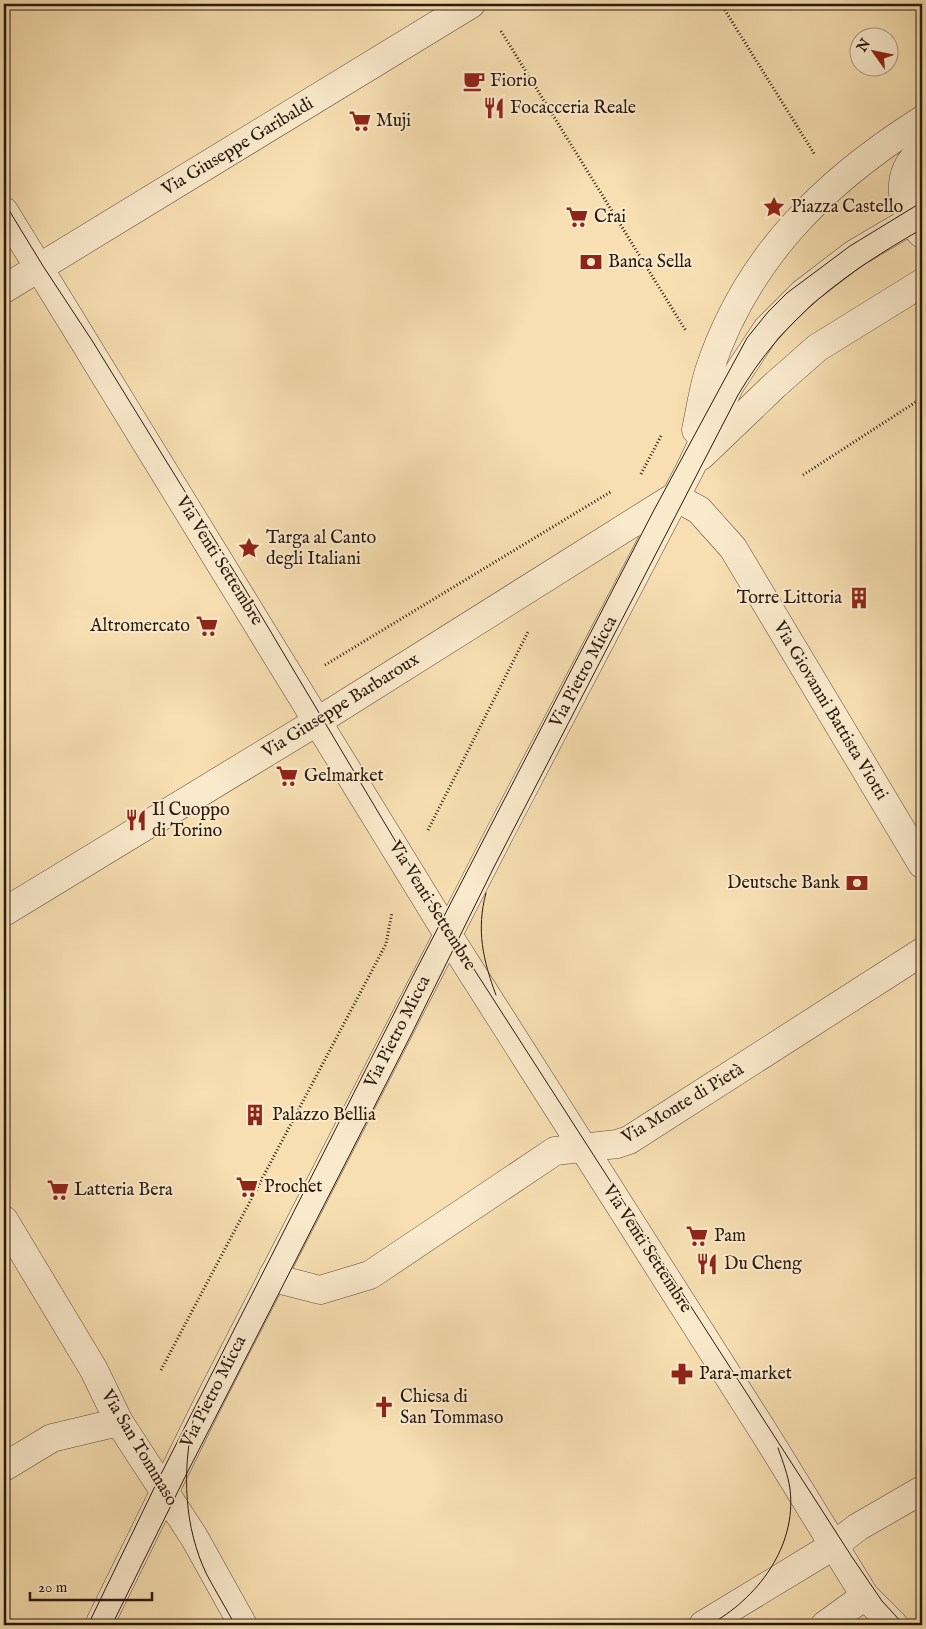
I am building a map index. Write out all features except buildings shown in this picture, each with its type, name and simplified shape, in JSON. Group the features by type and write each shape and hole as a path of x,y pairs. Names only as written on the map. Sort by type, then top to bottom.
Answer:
{"street":[{"name":"Via Giuseppe Garibaldi","path":"4,289 471,4"},
{"path":"690,469 709,371 737,304 752,278 783,236 816,200 861,162 922,120"},
{"path":"690,469 730,385 766,328 803,292 832,270 919,223 903,200 902,191 910,166 922,151"},
{"name":"Via Venti Settembre","path":"4,211 448,934 767,1437 865,1596 876,1625"},
{"path":"690,469 708,449 817,348 922,283"},
{"name":"Via Pietro Micca","path":"99,1625 273,1275 690,469"},
{"name":"Via Giuseppe Barbaroux","path":"4,912 318,721 675,497"},
{"name":"Via Giovanni Battista Viotti","path":"675,497 700,510 733,548 922,864"},
{"name":"Via Monte di Pietà","path":"273,1275 285,1281 320,1290 370,1275 555,1151 582,1146 617,1144 629,1140 922,952"},
{"name":"Via San Tommaso","path":"4,1220 94,1370 119,1422 194,1537 242,1625"},
{"path":"4,1467 52,1438 119,1422"},
{"path":"703,1625 833,1546 858,1526 922,1490"},
{"name":"Via Venti Settembre","path":"865,1596 894,1625"},
{"path":"826,1625 865,1596"}],"path":[{"path":"720,4 818,160"},
{"path":"501,31 688,335"},
{"path":"803,475 922,398"},
{"path":"641,475 664,430"},
{"path":"325,666 615,489"},
{"path":"428,830 529,630"},
{"path":"161,1370 386,944 394,904"}],"tram line":[{"path":"4,202 93,342 256,607 443,921 852,1557 882,1601 904,1625"},
{"path":"88,1625 158,1480 412,978 654,510 747,338 768,312 787,293 850,246 922,202"},
{"path":"112,1625 494,867 738,395 775,342 818,299 867,263 922,229"},
{"path":"486,893 481,932 482,945 496,995"},
{"path":"193,1421 187,1460 187,1500 190,1519 199,1557 235,1625"},
{"path":"709,1625 727,1614 758,1586 780,1551 787,1531 790,1489 778,1448"}],"place":[{"name":"Fiorio","path":"474,81"},
{"name":"Focacceria Reale","path":"494,108"},
{"name":"Muji","path":"360,121"},
{"name":"Piazza Castello","path":"774,207"},
{"name":"Crai","path":"577,217"},
{"name":"Banca Sella","path":"591,262"},
{"name":"Targa al Canto degli Italiani","path":"249,548"},
{"name":"Torre Littoria","path":"859,598"},
{"name":"Altromercato","path":"207,626"},
{"name":"Gelmarket","path":"287,776"},
{"name":"Il Cuoppo di Torino","path":"136,820"},
{"name":"Deutsche Bank","path":"857,883"},
{"name":"Palazzo Bellia","path":"255,1115"},
{"name":"Prochet","path":"247,1187"},
{"name":"Latteria Bera","path":"58,1190"},
{"name":"Pam","path":"697,1236"},
{"name":"Du Cheng","path":"707,1264"},
{"name":"Para-market","path":"682,1374"},
{"name":"Chiesa di San Tommaso","path":"384,1407"}]}
